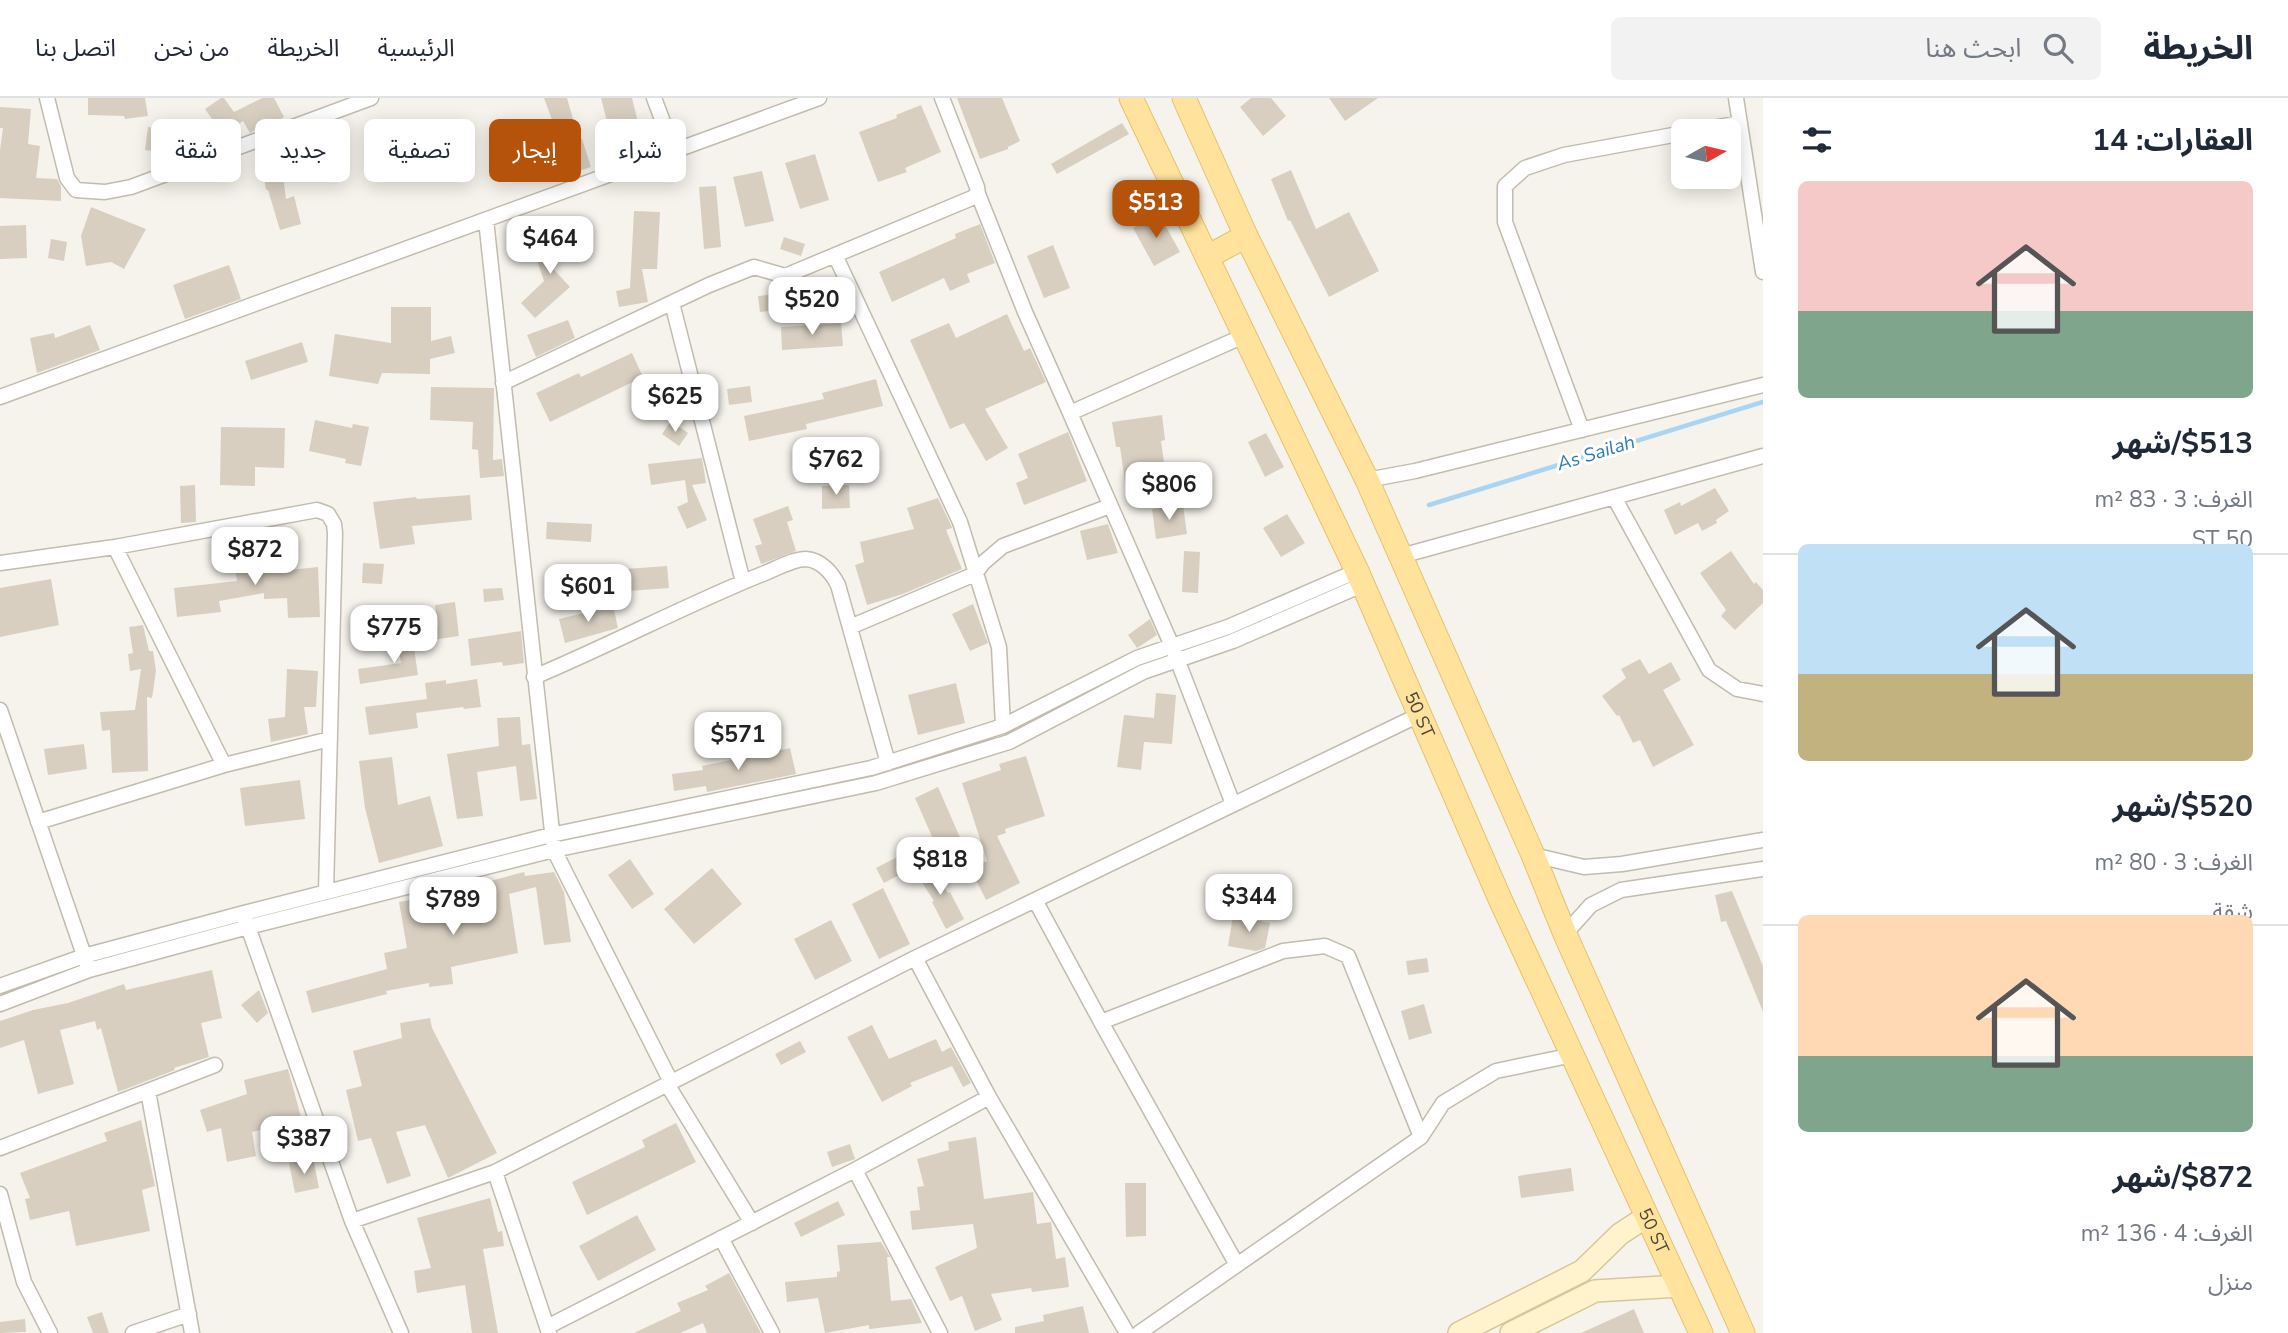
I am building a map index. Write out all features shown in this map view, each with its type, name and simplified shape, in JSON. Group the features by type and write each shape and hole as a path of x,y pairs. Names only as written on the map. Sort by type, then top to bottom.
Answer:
{"main road":[{"name":"50 ST","path":"1131,98 1209,256 1360,578 1500,899 1700,1333"},
{"path":"1184,98 1246,236 1367,480 1743,1333"},
{"path":"1209,256 1246,236"},
{"path":"1679,1286 1712,1266"}],"street":[{"path":"47,98 68,178 76,190 104,192 131,187 331,105 370,98"},
{"path":"654,98 662,119"},
{"path":"686,147 819,98"},
{"path":"942,98 1025,312 1172,646 1233,804"},
{"path":"1736,98 1739,119"},
{"path":"1741,129 1763,272"},
{"path":"1581,430 1505,222 1505,186 1525,168 1564,155 1671,136"},
{"path":"0,397 595,180"},
{"path":"503,383 754,267 785,276 978,194"},
{"path":"486,220 554,850 669,1083 752,1223"},
{"path":"835,255 960,522 999,648 1003,726"},
{"path":"672,303 743,582"},
{"path":"1070,413 1245,335"},
{"path":"1367,480 1415,471 1763,385"},
{"path":"1401,556 1763,456"},
{"path":"1614,497 1709,670 1737,689 1763,694"},
{"path":"850,626 975,574 983,563 1003,547 1110,506"},
{"path":"0,563 115,547 317,510 328,514 334,524 335,533 326,892"},
{"path":"115,547 224,765"},
{"path":"534,677 743,582 797,560 813,561 834,577 888,763"},
{"path":"0,1004 87,963 244,913 551,835 888,763 1003,726 1137,658 1360,578"},
{"path":"0,986 87,963 248,928 554,850 876,783 1009,742 1143,672 1233,641 1360,578"},
{"path":"352,1221 495,1172 915,958 1421,714"},
{"path":"1,719 87,963"},
{"path":"38,822 224,765 330,739"},
{"path":"1533,855 1584,867 1622,864 1763,840"},
{"path":"1565,934 1591,905 1621,890 1763,869"},
{"path":"1035,900 1237,1265"},
{"path":"244,913 352,1221 401,1333"},
{"path":"1101,1022 1283,951 1325,946 1348,956 1421,1137"},
{"path":"915,958 989,1097 1127,1333"},
{"path":"1139,1333 1421,1137 1443,1103 1496,1070 1573,1055"},
{"path":"0,1148 215,1065"},
{"path":"148,1091 192,1333"},
{"path":"495,1172 548,1330 989,1097"},
{"path":"855,1170 940,1333"},
{"path":"0,1194 24,1282 50,1333"},
{"path":"1459,1333 1582,1271 1620,1234 1646,1217"},
{"path":"722,1238 772,1333"},
{"path":"1511,1333 1595,1291 1679,1286"},
{"path":"133,1333 188,1314"}],"building":[{"path":"88,98 145,98 148,116 125,119 124,116 88,115"},
{"path":"221,98 224,98 234,112 262,98 274,98 284,117 255,119 255,130 250,133 241,119 212,119 205,109"},
{"path":"544,98 567,98 573,119 552,119"},
{"path":"601,98 632,98 637,119 606,119"},
{"path":"957,98 1002,98 1020,141 1008,149 980,159"},
{"path":"1251,98 1271,98 1286,116 1263,136 1240,107"},
{"path":"1329,98 1378,98 1345,121"},
{"path":"921,105 941,152 905,168 907,172 878,182 859,132 897,118 896,115"},
{"path":"0,107 31,109 28,144 40,146 36,178 57,179 61,186 61,201 0,198 3,128 0,128"},
{"path":"1122,123 1129,134 1057,174 1051,164"},
{"path":"148,127 151,127 151,151 145,150"},
{"path":"581,139 582,139 591,167 581,170"},
{"path":"815,154 829,200 800,209 785,163"},
{"path":"1291,170 1316,229 1349,212 1379,271 1329,297 1290,220 1288,221 1271,179"},
{"path":"762,171 774,221 745,227 733,177"},
{"path":"265,182 284,182 286,199 294,196 301,224 280,230"},
{"path":"716,186 721,247 704,249 699,187"},
{"path":"91,207 146,229 124,269 111,262 86,266 81,236"},
{"path":"634,211 660,212 657,269 642,269 648,302 619,307 616,291 630,288"},
{"path":"1159,214 1180,252 1154,266 1133,228"},
{"path":"980,224 995,263 967,274 970,282 950,291 944,278 892,302 879,272 956,238 955,234"},
{"path":"26,225 27,258 0,259 0,226"},
{"path":"577,237 582,251 548,263 570,287 535,318 521,303 544,281 532,246 537,251"},
{"path":"784,237 805,244 801,256 780,249"},
{"path":"51,239 67,242 64,261 48,258"},
{"path":"1053,245 1070,288 1044,298 1027,256"},
{"path":"229,265 241,299 185,319 173,285"},
{"path":"787,293 789,309 760,312 758,296"},
{"path":"391,307 431,307 431,341 451,336 455,353 430,359 430,374 382,373 378,384 329,376 335,334 391,343"},
{"path":"1007,314 1024,351 1030,348 1046,382 985,409 1008,448 986,461 964,423 950,429 910,340 949,323 956,338"},
{"path":"568,320 575,338 536,357 527,335"},
{"path":"841,323 843,346 782,350 781,327"},
{"path":"90,325 100,350 37,373 30,338 54,333 55,338"},
{"path":"302,342 308,362 251,380 245,361"},
{"path":"632,353 643,377 550,422 536,393 579,373 581,377"},
{"path":"876,379 883,406 806,424 807,429 749,441 744,416 824,399 822,393"},
{"path":"750,386 752,402 729,405 727,389"},
{"path":"431,387 494,388 493,460 502,459 504,476 480,478 478,450 472,449 473,422 430,420"},
{"path":"1162,415 1165,440 1161,441 1166,476 1125,482 1120,447 1116,447 1112,422"},
{"path":"315,420 352,428 353,424 369,427 361,466 345,463 346,459 309,451"},
{"path":"671,421 688,433 679,446 662,434"},
{"path":"221,427 285,428 284,468 255,467 255,486 220,485"},
{"path":"1068,432 1087,481 1024,505 1016,483 1028,478 1018,454"},
{"path":"1266,433 1284,467 1265,477 1248,442"},
{"path":"702,458 706,483 692,485 707,520 687,529 677,507 688,502 685,480 651,485 648,464"},
{"path":"195,485 196,522 181,523 180,486"},
{"path":"849,485 850,508 822,509 822,486"},
{"path":"1715,488 1729,511 1716,520 1717,523 1702,531 1698,523 1675,535 1664,510 1680,502 1681,506"},
{"path":"470,495 472,520 412,526 415,544 380,549 373,502"},
{"path":"938,498 951,525 952,528 946,530 962,569 903,594 867,605 855,565 864,562 860,542 914,529 907,508"},
{"path":"1183,505 1187,534 1156,539 1152,509"},
{"path":"788,506 793,520 787,522 796,551 761,564 755,546 762,544 753,519"},
{"path":"1287,514 1305,543 1281,557 1263,528"},
{"path":"547,522 592,524 591,542 546,539"},
{"path":"1108,524 1118,553 1087,560 1080,531"},
{"path":"249,547 251,556 279,555 280,571 318,567 320,617 288,618 287,598 264,599 264,593 219,601 221,612 177,617 174,588 237,581 232,549"},
{"path":"1184,551 1200,552 1198,593 1182,592"},
{"path":"1731,551 1754,584 1756,582 1763,590 1763,603 1735,630 1721,616 1726,610 1700,573"},
{"path":"363,563 384,564 382,584 362,583"},
{"path":"667,566 669,588 628,591 626,569"},
{"path":"51,579 59,625 0,637 0,588"},
{"path":"502,588 504,600 484,602 483,589"},
{"path":"455,602 459,636 420,644 418,627 438,626 435,605"},
{"path":"973,604 988,643 970,651 952,614"},
{"path":"613,606 618,628 565,643 559,619"},
{"path":"1150,619 1157,635 1137,648 1128,635"},
{"path":"143,625 149,651 153,651 156,671 152,698 147,697 148,771 112,773 110,730 102,731 100,712 135,710 141,669 130,671 128,654 133,653 129,627"},
{"path":"521,631 524,663 503,666 502,662 471,666 468,639"},
{"path":"412,634 418,675 360,684 358,669 401,663 397,637"},
{"path":"1640,659 1649,674 1671,662 1681,680 1663,690 1694,745 1653,767 1640,740 1633,743 1619,715 1617,716 1602,696 1626,678 1621,669"},
{"path":"287,669 318,671 316,707 304,707 308,734 271,742 268,719 285,717"},
{"path":"477,679 481,707 416,713 418,728 369,735 365,707 427,699 425,683 446,680 446,684"},
{"path":"956,683 965,723 918,735 908,695"},
{"path":"1156,693 1176,695 1172,744 1144,742 1141,770 1117,767 1124,715 1154,718"},
{"path":"520,717 522,745 530,744 537,799 520,801 516,766 477,772 483,816 457,819 447,754 499,746 497,718"},
{"path":"84,744 87,769 48,775 44,749"},
{"path":"790,748 796,774 707,792 706,786 674,791 672,774 703,770 702,766"},
{"path":"1026,756 1045,816 1005,829 1006,833 997,836 1020,883 986,900 970,868 987,861 962,783 1001,770 999,764"},
{"path":"392,757 398,805 430,796 443,846 379,863 365,808 359,761"},
{"path":"300,780 305,819 245,826 240,788"},
{"path":"938,787 965,849 942,859 915,798"},
{"path":"899,856 907,871 884,883 876,868"},
{"path":"630,859 654,894 632,909 608,875"},
{"path":"930,864 948,893 950,892 964,919 946,929 932,902 934,901 916,873"},
{"path":"712,868 742,904 694,944 664,909"},
{"path":"524,872 525,876 554,872 564,892 571,942 544,945 536,887 509,894 518,953 451,967 453,984 429,987 429,983 386,991 387,994 312,1013 306,991 387,969 384,953 407,948 399,902 439,895"},
{"path":"883,888 910,944 879,959 852,904"},
{"path":"1732,891 1763,966 1763,1012 1726,921 1721,922 1715,895"},
{"path":"1233,916 1270,923 1265,948 1256,951 1228,946"},
{"path":"831,920 852,961 815,980 794,939"},
{"path":"1427,958 1429,972 1408,975 1406,961"},
{"path":"212,970 222,1018 201,1023 209,1057 174,1068 175,1070 118,1092 101,1028 97,1030 95,1021 60,1030 74,1084 38,1094 24,1040 0,1048 0,1021 33,1010 68,1003 124,984 126,990"},
{"path":"259,990 268,1013 257,1023 241,1005"},
{"path":"1424,1004 1432,1033 1409,1040 1401,1011"},
{"path":"430,1018 432,1028 497,1153 448,1178 425,1125 396,1132 411,1176 387,1184 371,1138 358,1141 346,1090 362,1086 353,1051 402,1038 400,1023"},
{"path":"872,1025 889,1059 936,1039 942,1052 951,1047 971,1083 963,1087 952,1066 910,1083 912,1086 882,1102 847,1037"},
{"path":"800,1041 806,1052 781,1065 775,1054"},
{"path":"288,1069 302,1121 252,1132 256,1156 227,1162 221,1128 207,1132 200,1110 247,1094 244,1080"},
{"path":"141,1120 155,1186 142,1190 150,1231 76,1246 69,1211 30,1220 25,1199 30,1198 20,1173 107,1141 104,1133"},
{"path":"676,1123 696,1162 587,1215 572,1182 645,1147 642,1140"},
{"path":"976,1137 984,1199 1033,1192 1037,1224 1051,1222 1056,1259 1065,1257 1069,1287 1032,1292 1031,1288 991,1294 1002,1320 975,1331 962,1296 950,1301 935,1267 977,1248 973,1224 912,1230 910,1211 920,1210 917,1187 924,1186 917,1159 949,1150 948,1142"},
{"path":"850,1144 855,1159 832,1167 827,1152"},
{"path":"313,1158 319,1188 295,1193 289,1163"},
{"path":"1571,1168 1574,1191 1521,1198 1518,1176"},
{"path":"1125,1183 1146,1183 1146,1236 1126,1237"},
{"path":"490,1198 498,1232 502,1231 504,1246 483,1249 498,1333 472,1333 465,1285 417,1293 414,1271 431,1268 417,1218"},
{"path":"838,1201 845,1215 801,1237 794,1223"},
{"path":"637,1215 656,1250 598,1281 579,1246"},
{"path":"881,1242 890,1257 887,1257 891,1301 911,1299 922,1323 869,1329 869,1325 825,1333 818,1298 787,1302 785,1282 837,1277 837,1272 840,1271 837,1245"},
{"path":"729,1273 761,1333 707,1333 703,1323 680,1333 634,1333 681,1311 677,1303 708,1290 705,1286"},
{"path":"1083,1306 1089,1333 1015,1333 1015,1327 1044,1321 1043,1315"},
{"path":"1634,1309 1644,1333 1581,1333"},
{"path":"102,1312 109,1333 93,1333 87,1317"},
{"path":"25,1319 26,1332 0,1333 0,1322"}],"waterway":[{"name":"As Sailah","path":"1429,505 1763,402"}]}
